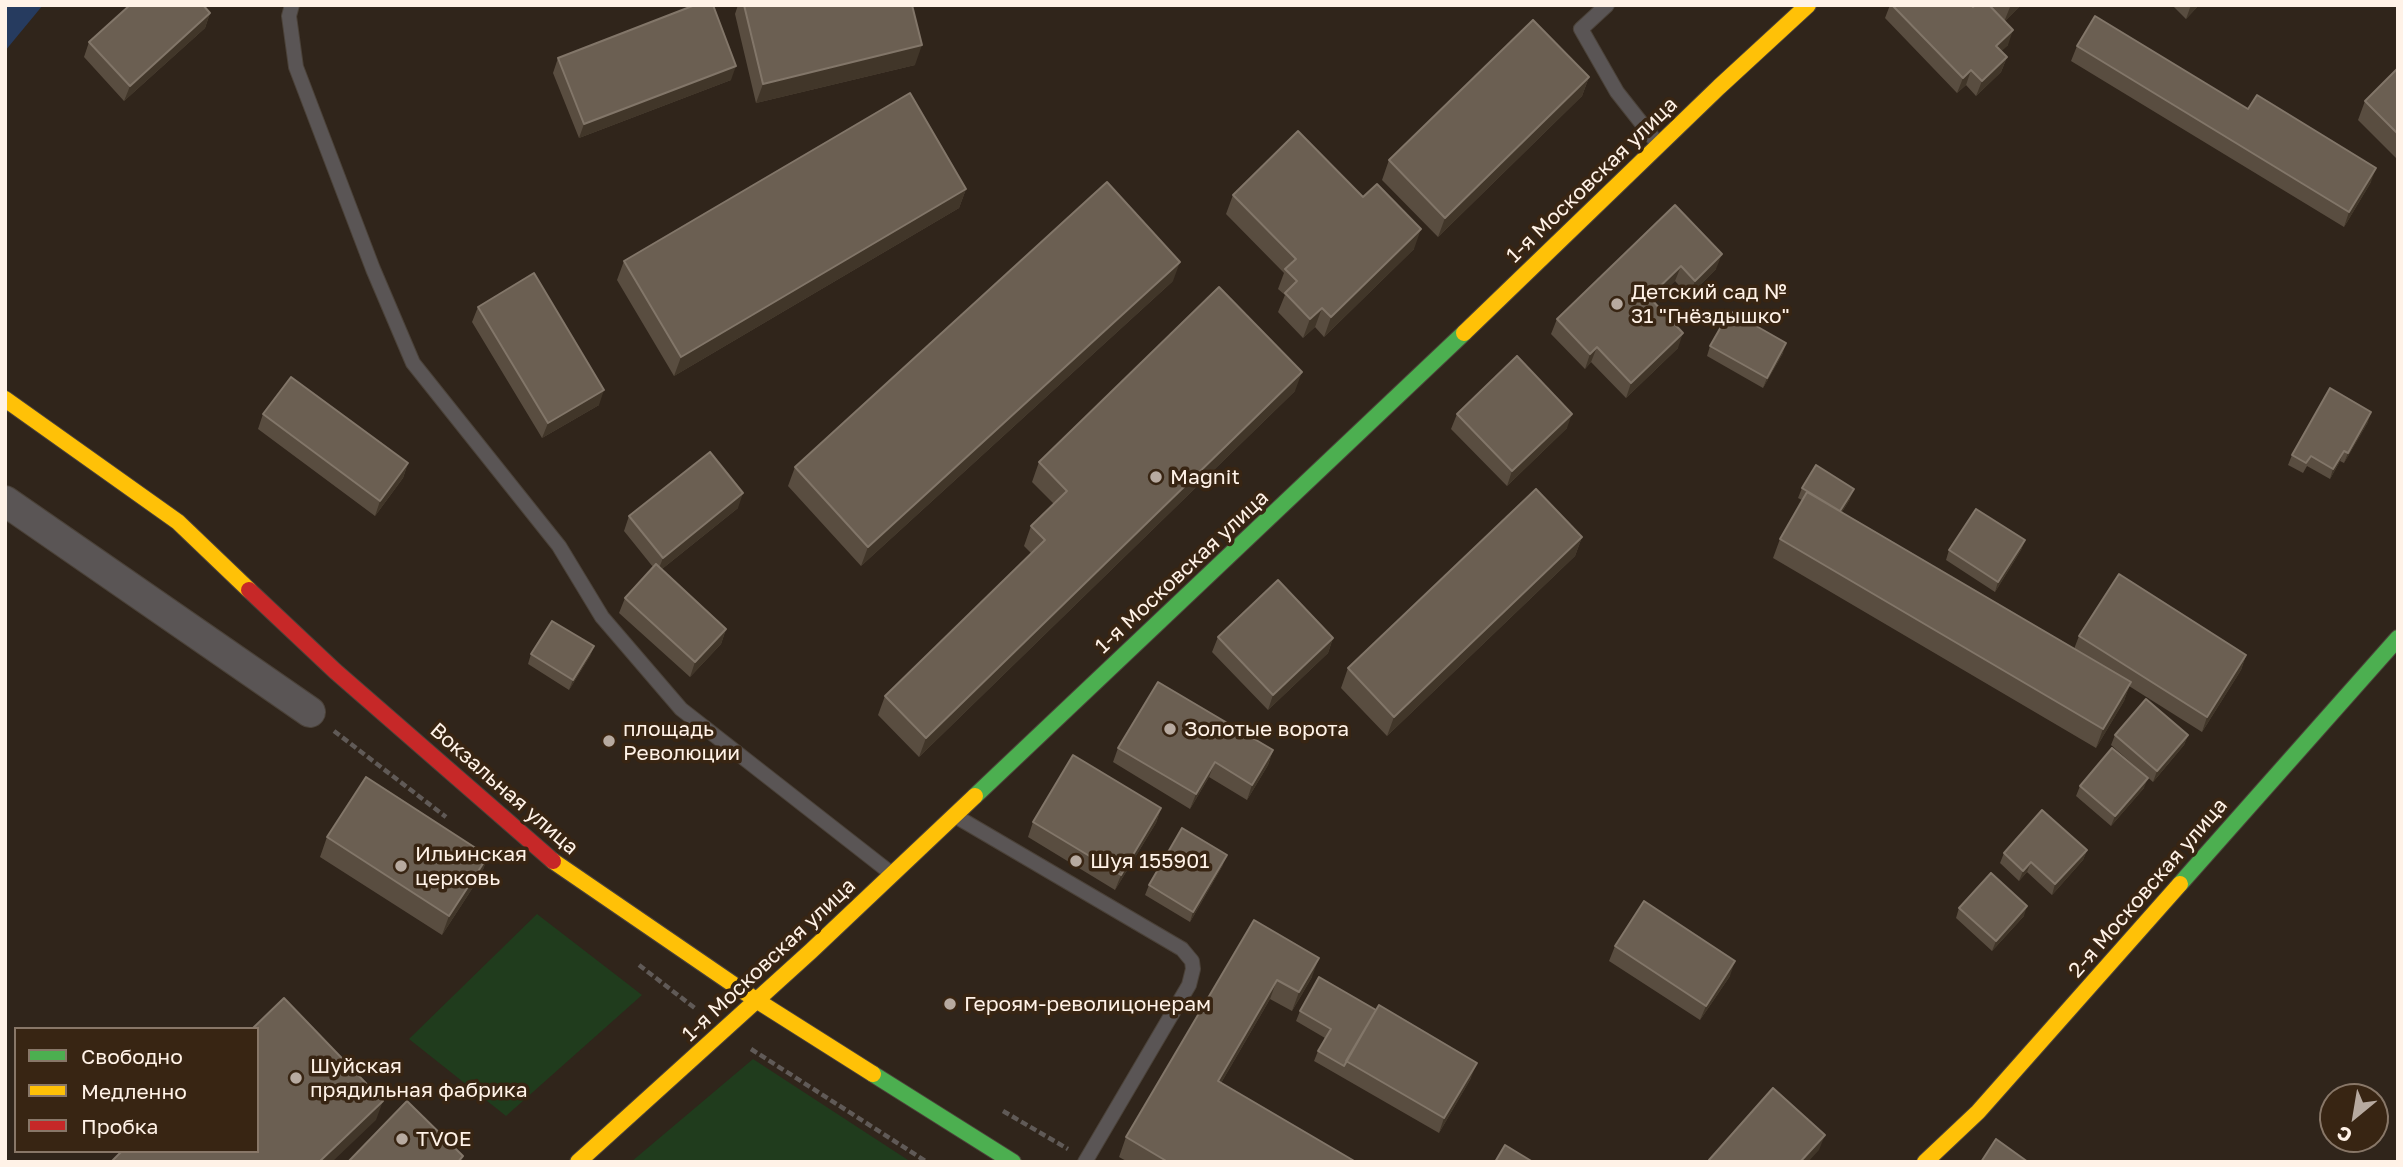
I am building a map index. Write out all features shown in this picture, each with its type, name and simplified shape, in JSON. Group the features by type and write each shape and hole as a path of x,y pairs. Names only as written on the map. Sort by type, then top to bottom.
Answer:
{"main road":[{"name":"1-я Московская улица","path":"578,1162 893,874 1352,441 1808,5"},
{"name":"Вокзальная улица","path":"5,399 178,522 335,671 558,866 757,1000 1013,1162"},
{"name":"2-я Московская улица","path":"1925,1162 1978,1112 2398,638"}],"street":[{"path":"5,501 310,712"}],"lane":[{"path":"292,5 289,16 296,66 373,269 413,363 559,546 601,617 681,709 893,874"},
{"path":"1607,5 1581,29 1617,92 1659,145"},
{"path":"954,815 1182,949 1192,961 1189,985 1086,1161"}],"path":[{"path":"724,1031 927,1162"},
{"path":"992,1105 1086,1161"}],"green space":[{"path":"537,914 642,995 506,1116 409,1039"},
{"path":"753,1059 911,1162 631,1162"}],"water":[{"path":"5,5 43,5 5,51"}],"building":[{"path":"130,5 203,5 210,13 130,86 89,42"},
{"path":"695,5 713,5 736,66 584,124 558,58"},
{"path":"744,5 912,5 922,45 763,84"},
{"path":"1892,5 1989,5 2013,30 1996,46 2007,57 1982,81 1971,70 1963,78"},
{"path":"2095,16 2248,109 2257,95 2376,168 2349,212 2077,46"},
{"path":"1533,20 1589,77 1445,218 1389,160"},
{"path":"2398,68 2398,134 2365,101"},
{"path":"910,93 966,189 681,357 624,261"},
{"path":"1298,131 1363,197 1377,184 1421,229 1331,317 1322,308 1310,319 1285,293 1297,281 1285,269 1296,259 1233,195"},
{"path":"1107,182 1180,262 868,547 795,467"},
{"name":"Детский сад № 31 \"Гнёздышко\"","path":"1675,205 1722,254 1695,281 1681,266 1649,297 1683,333 1631,383 1597,347 1590,354 1557,319"},
{"path":"534,273 604,390 548,423 478,307"},
{"path":"1219,287 1302,372 926,738 885,696 1045,540 1031,526 1067,491 1039,462"},
{"path":"1730,311 1786,343 1767,378 1710,346"},
{"path":"1517,356 1572,414 1512,471 1457,414"},
{"path":"291,377 408,463 380,501 263,414"},
{"path":"2330,388 2371,412 2348,453 2344,451 2333,469 2311,456 2306,463 2292,455"},
{"path":"710,452 743,493 663,558 629,516"},
{"path":"1816,465 1854,489 1840,511 1802,488"},
{"path":"1536,489 1582,537 1394,717 1348,668"},
{"path":"1807,492 2131,682 2103,729 1780,539"},
{"path":"1976,509 2025,540 1998,582 1949,550"},
{"path":"656,564 726,629 695,662 625,598"},
{"path":"2119,574 2246,655 2207,717 2079,636"},
{"path":"1278,580 1333,638 1273,695 1218,637"},
{"path":"552,621 594,646 573,680 531,654"},
{"name":"Золотые ворота","path":"1158,682 1273,750 1252,785 1215,762 1196,794 1118,748"},
{"path":"2146,699 2188,735 2157,771 2115,735"},
{"path":"2112,748 2148,778 2115,816 2080,786"},
{"path":"1073,755 1161,808 1121,875 1033,822"},
{"name":"Ильинская церковь","path":"366,777 488,856 449,916 327,837"},
{"path":"2042,810 2087,850 2055,884 2031,862 2023,871 2004,853"},
{"path":"1182,828 1227,855 1193,912 1149,885"},
{"path":"1991,873 2027,906 1996,941 1959,908"},
{"path":"1644,901 1735,961 1706,1006 1615,946"},
{"path":"1254,920 1319,958 1299,992 1277,980 1218,1081 1356,1162 1168,1162 1126,1137"},
{"path":"1319,977 1376,1010 1344,1066 1318,1051 1331,1029 1300,1011"},
{"name":"Шуйская прядильная фабрика","path":"284,998 383,1101 319,1162 111,1162 120,1153 259,1153 259,1027 254,1027"},
{"path":"1379,1005 1477,1063 1444,1118 1346,1061"},
{"path":"1773,1088 1825,1135 1800,1162 1710,1162 1709,1160"},
{"path":"407,1101 463,1156 458,1162 348,1162"},
{"path":"1996,1139 2028,1162 1981,1162"},
{"path":"1505,1145 1533,1162 1495,1162"}],"traffic: fast":[{"path":"975,796 1464,333"},
{"path":"2180,884 2398,638"},
{"path":"873,1074 1013,1162"}],"traffic: slow":[{"path":"1464,333 1808,5"},
{"path":"5,399 178,522 249,590"},
{"path":"578,1162 811,951 975,796"},
{"path":"553,861 756,1000 873,1074"},
{"path":"1925,1162 1978,1112 2180,884"}],"traffic: jam":[{"path":"249,590 335,671 553,861"}],"place":[{"name":"Детский сад № 31 \"Гнёздышко\"","path":"1617,304"},
{"name":"Magnit","path":"1156,477"},
{"name":"Золотые ворота","path":"1170,729"},
{"name":"площадь Революции","path":"609,741"},
{"name":"Шуя 155901","path":"1076,861"},
{"name":"Ильинская церковь","path":"401,866"},
{"name":"Героям-револицонерам","path":"950,1004"},
{"name":"Шуйская прядильная фабрика","path":"296,1078"},
{"name":"TVOE","path":"402,1139"}]}
